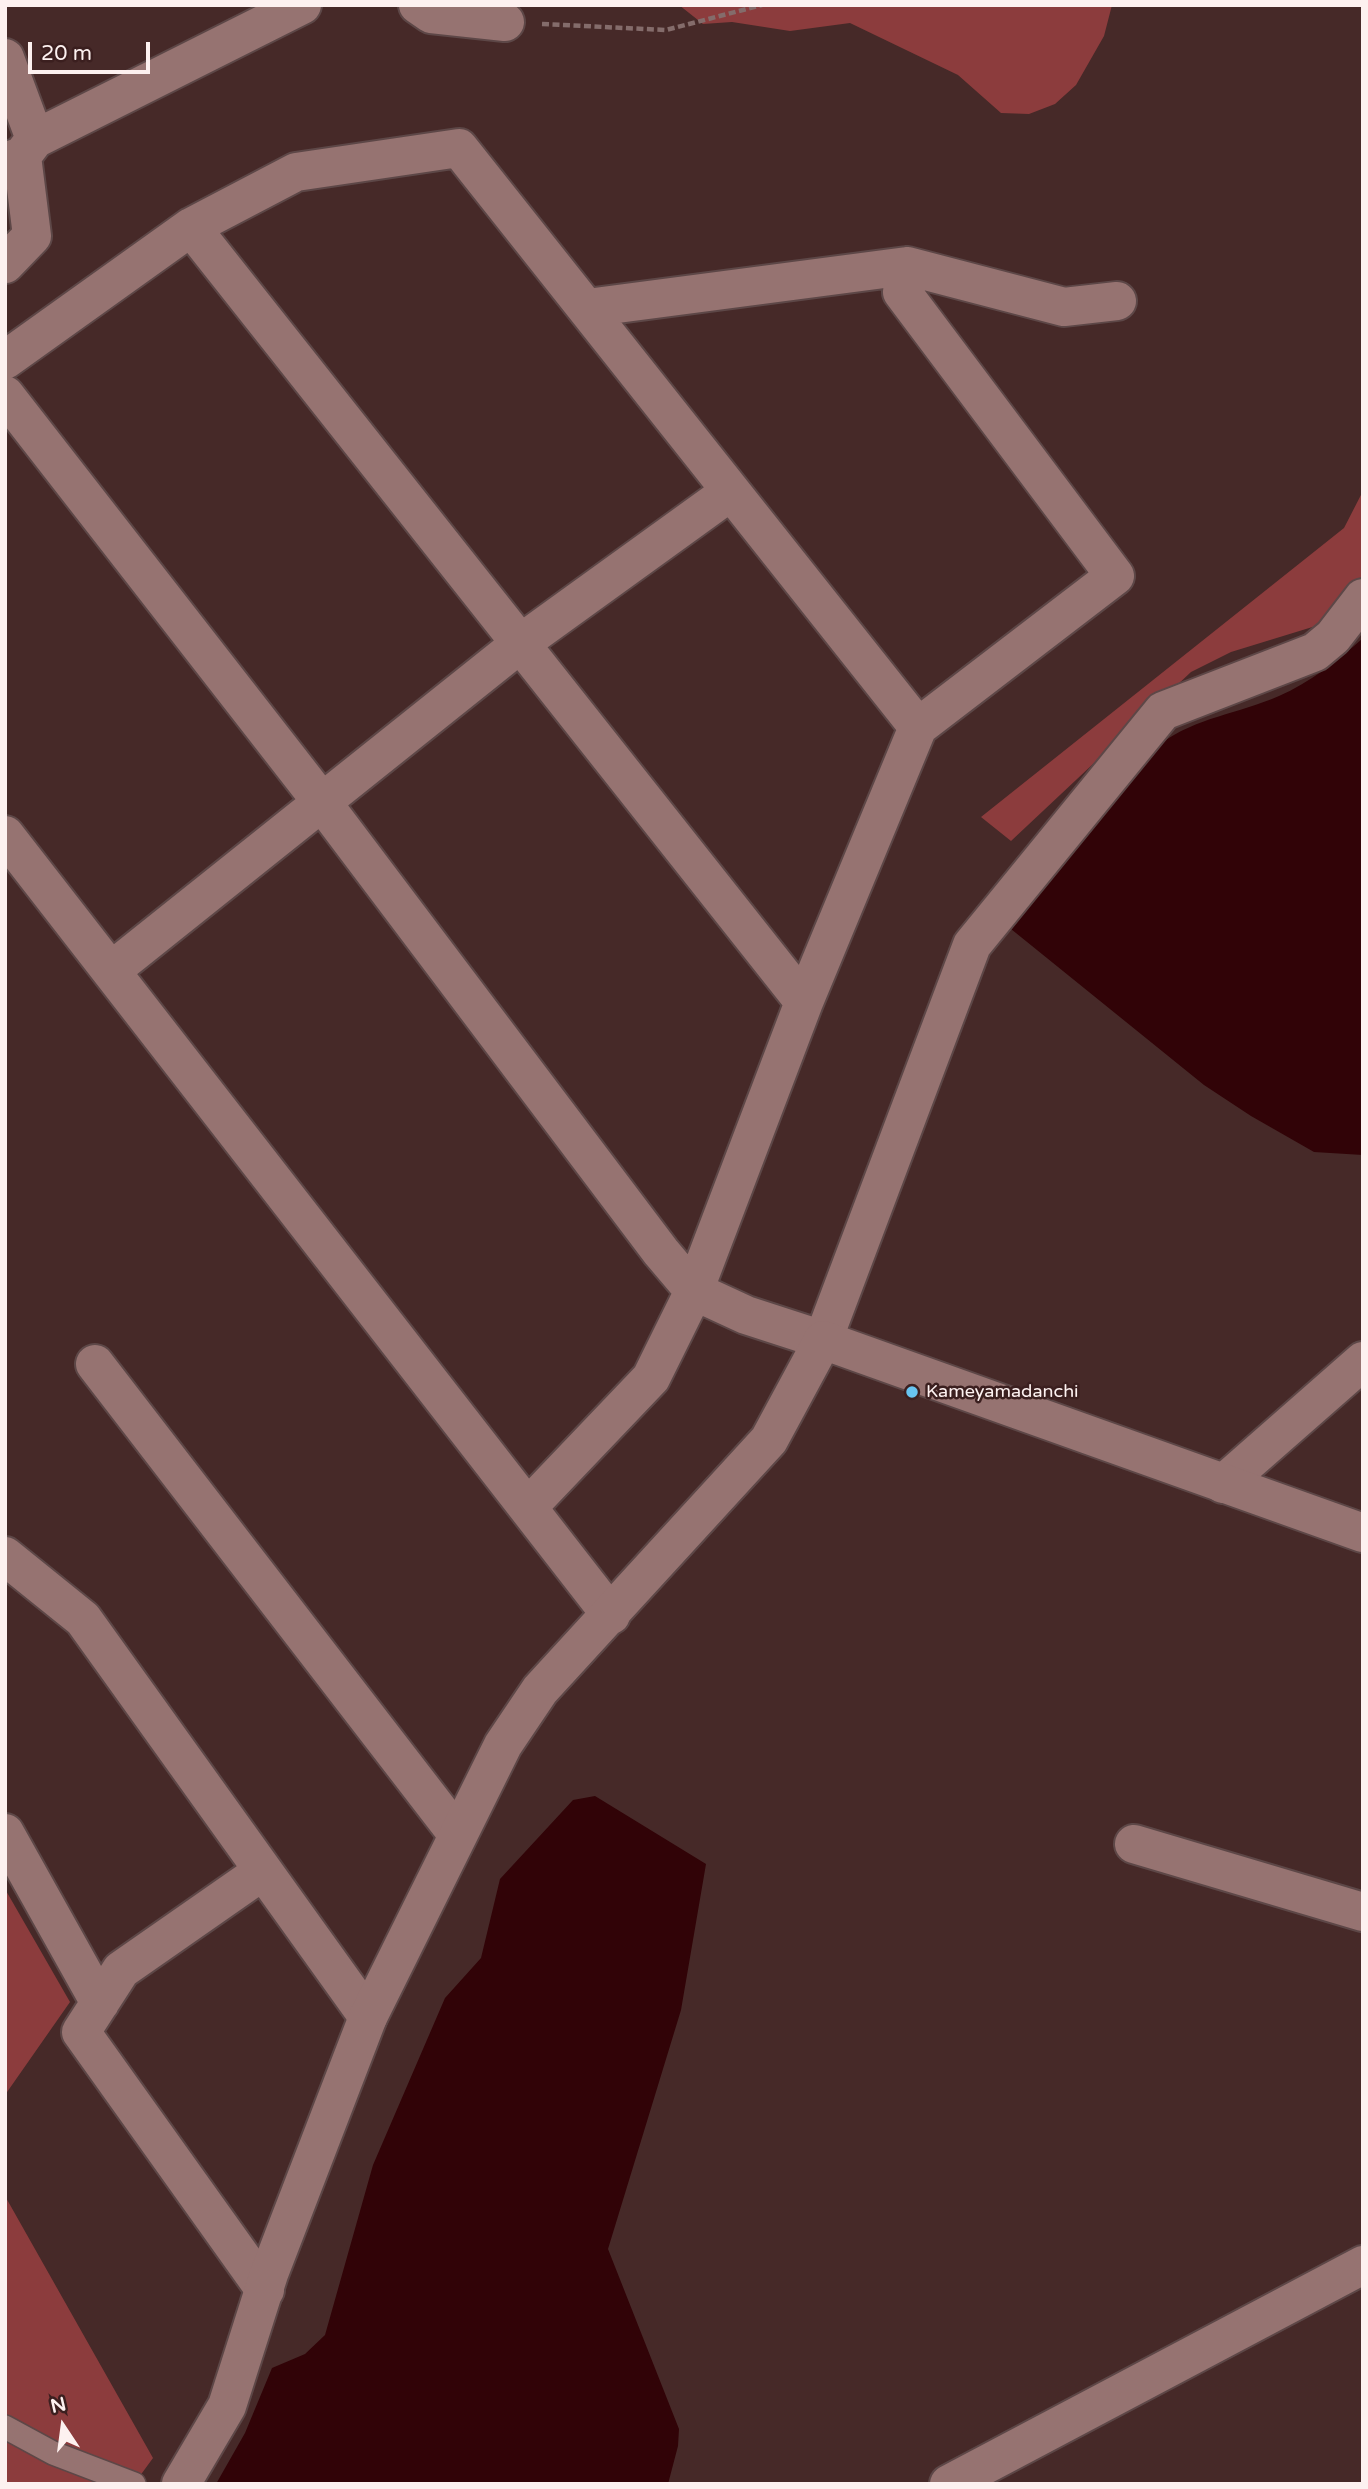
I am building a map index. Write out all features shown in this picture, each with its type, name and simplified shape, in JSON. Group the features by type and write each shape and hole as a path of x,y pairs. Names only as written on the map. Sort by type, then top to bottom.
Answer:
{"street":[{"path":"21,152 234,21 302,5"},
{"path":"418,5 431,14 505,22"},
{"path":"5,58 32,236 5,264"},
{"path":"5,360 191,227 296,172 459,148 918,727"},
{"path":"191,227 804,1002"},
{"path":"587,307 907,267 1064,307 1117,301"},
{"path":"528,1507 652,1378 694,1290 804,1002 918,727 1115,576 902,292 907,267"},
{"path":"5,395 321,801 661,1252 694,1290 747,1315 1363,1534"},
{"path":"111,970 521,643 730,492"},
{"path":"181,2484 227,2406 265,2290 368,2017 457,1834 503,1745 540,1690 769,1440 823,1340 972,945 1163,711 1315,652 1333,638 1363,598"},
{"path":"5,835 611,1615"},
{"path":"1223,1484 1363,1361"},
{"path":"95,1364 457,1834"},
{"path":"5,1556 83,1619 368,2017"},
{"path":"5,1833 100,2003"},
{"path":"1134,1844 1363,1912"},
{"path":"263,1871 121,1970 81,2032 265,2290"},
{"path":"949,2484 1363,2265"}],"lane":[{"path":"5,2427 53,2453 134,2484"}],"path":[{"path":"505,22 666,30 762,5"}],"shaded area":[{"path":"679,5 1112,5 1104,36 1076,85 1055,104 1029,114 1001,113 958,75 850,23 790,31 732,22 703,24"},
{"path":"1363,491 1363,595 1332,621 1231,652 1191,672 1011,841 981,817 1344,528"},
{"path":"1363,638 1363,1155 1314,1152 1251,1116 1204,1085 1011,929 1160,744 1188,728 1290,691 1344,655"},
{"path":"595,1796 706,1864 681,2010 608,2249 679,2429 678,2446 668,2484 216,2484 245,2433 272,2368 305,2354 325,2335 373,2165 445,1998 481,1958 500,1879 573,1800"},
{"path":"5,1889 70,2002 5,2095"},
{"path":"5,2196 153,2458 134,2484 5,2484"}],"place":[{"name":"Kameyamadanchi","path":"912,1392"}]}
